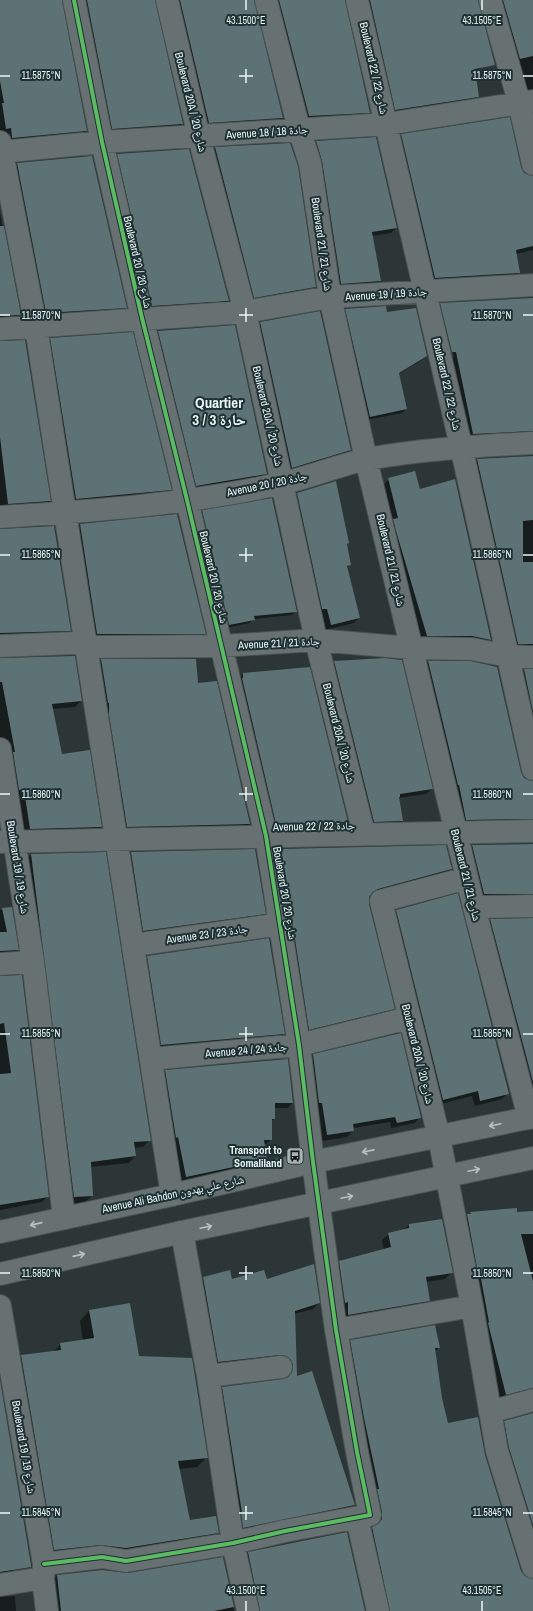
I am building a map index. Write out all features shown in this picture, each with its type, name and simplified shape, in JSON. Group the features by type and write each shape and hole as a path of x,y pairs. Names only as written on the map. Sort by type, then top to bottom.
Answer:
{"street":[{"name":"Boulevard 20 / شارع 20","path":"74,0 102,142 142,318 188,500 220,646 266,836 299,1045 336,1330 357,1452 370,1515 357,1518"},
{"name":"Boulevard 20A / شارع 20أ","path":"167,0 199,137 245,312 316,640 364,834"},
{"name":"Boulevard 21 / شارع 21","path":"266,0 299,129 310,163 330,298 366,459 474,907 531,1117"},
{"name":"Boulevard 22 / شارع 22","path":"357,0 461,446 533,769"},
{"path":"490,0 526,102 533,164"},
{"name":"Avenue 18 / جادة 18","path":"1,148 199,137 387,124 526,102"},
{"path":"1,148 36,327 172,1195"},
{"name":"Avenue 19 / جادة 19","path":"0,329 245,312 330,298 533,285"},
{"name":"Avenue 20 / جادة 20","path":"0,517 65,513 188,500 283,483 366,459 461,446 533,443"},
{"name":"Avenue 21 / جادة 21","path":"0,646 76,643 87,647 220,646 316,640 411,648 472,649 508,656 533,657"},
{"name":"Boulevard 19 / شارع 19","path":"0,749 7,841 32,962 64,1218"},
{"name":"Avenue 22 / جادة 22","path":"7,841 533,831"},
{"name":"Boulevard 20A / شارع 20أ","path":"467,878 381,901 439,1137 472,1306 497,1451 533,1567"},
{"path":"474,907 533,906"},
{"name":"Avenue 23 / جادة 23","path":"134,945 281,924"},
{"path":"0,964 32,962"},
{"name":"Avenue 24 / جادة 24","path":"151,1059 299,1045 410,1018"},
{"name":"Avenue Ali Bahdon شارع علي بهدون","path":"0,1232 172,1195 313,1162 531,1117"},
{"path":"0,1274 182,1232 533,1158"},
{"path":"182,1232 208,1376 233,1543 248,1611"},
{"name":"Boulevard 19 / شارع 19","path":"0,1306 43,1571 47,1611"},
{"path":"336,1330 472,1306"},
{"path":"208,1376 282,1367"},
{"path":"490,1412 533,1400"},
{"path":"0,1585 43,1571 102,1557 126,1561 233,1543 357,1518 378,1611"}],"building":[{"path":"0,0 62,0 87,131 12,138 11,128 6,129 2,103 4,103 0,81"},
{"path":"87,0 155,0 183,124 112,129"},
{"path":"180,0 254,0 283,118 209,123"},
{"path":"279,0 345,0 370,113 309,116"},
{"path":"370,0 478,0 495,65 475,69 479,97 395,110"},
{"path":"503,0 533,0 533,56 520,59"},
{"path":"510,117 521,167 524,173 533,176 533,246 516,250 520,273 435,278 401,134"},
{"path":"376,137 397,228 372,232 381,281 341,284 322,161 316,141"},
{"path":"290,143 298,166 316,287 254,298 215,147"},
{"path":"189,149 229,301 152,306 117,154"},
{"path":"92,156 127,308 46,313 17,163"},
{"path":"0,226 4,226 21,315 0,316"},
{"path":"533,298 533,431 473,434 456,352 452,352 440,303"},
{"path":"386,306 387,312 416,308 427,356 399,373 407,409 370,417 345,309"},
{"path":"320,311 351,450 292,468 260,322"},
{"path":"235,325 267,474 196,486 158,331"},
{"path":"133,332 172,490 76,499 50,338"},
{"path":"25,340 51,501 8,504 0,437 0,341"},
{"path":"533,456 533,520 523,521 523,562 533,562 533,644 518,644 477,459"},
{"path":"415,471 420,489 455,479 491,640 472,636 427,636 393,519 398,518 388,478"},
{"path":"336,481 349,543 347,544 351,565 347,566 360,618 331,625 327,609 322,609 297,493"},
{"path":"272,498 297,612 254,616 255,620 229,625 202,510"},
{"path":"177,514 206,634 97,634 80,524"},
{"path":"54,526 71,631 0,633 0,529"},
{"path":"75,656 82,701 52,704 62,754 90,750 102,827 30,829 24,790 19,790 13,752 15,752 2,682 0,682 0,658"},
{"path":"385,658 402,660 433,789 400,794 399,797 403,821 374,822 334,661"},
{"path":"101,659 196,659 198,683 217,681 250,824 127,827"},
{"path":"428,661 471,661 497,667 521,772 524,778 533,781 533,819 466,820 459,785"},
{"path":"310,667 348,822 276,824 242,678 243,673"},
{"path":"524,669 533,669 533,712"},
{"path":"533,844 533,894 484,894 472,845"},
{"path":"446,845 452,869 378,889 369,897 369,904 395,1009 309,1030 281,849"},
{"path":"255,849 266,914 143,931 131,852"},
{"path":"106,852 151,1141 134,1142 136,1156 91,1162 93,1196 74,1197 31,854"},
{"path":"458,893 509,1094 480,1101 478,1091 443,1100 396,910"},
{"path":"12,907 19,950 0,951 0,932 7,932 2,908"},
{"path":"533,918 533,1082 490,919"},
{"path":"269,938 285,1034 161,1045 147,956"},
{"path":"22,975 49,1197 0,1205 0,1074 11,1073 4,1023 0,1024 0,976"},
{"path":"401,1033 421,1118 397,1123 395,1117 353,1124 354,1131 327,1135 322,1103 319,1103 313,1054"},
{"path":"288,1059 293,1103 275,1103 275,1119 272,1119 272,1140 264,1140 267,1160 186,1177 178,1137 176,1138 165,1070"},
{"path":"517,1208 517,1212 533,1211 533,1234 521,1234 533,1281 533,1388 506,1395 488,1323 479,1268 477,1268 467,1214 471,1214 470,1212"},
{"path":"442,1219 453,1273 426,1277 430,1301 348,1315 348,1302 345,1303 339,1261 391,1247 388,1233 409,1228 409,1224"},
{"path":"314,1264 320,1303 295,1311 297,1376 312,1371 355,1505 243,1528 242,1513 222,1387 283,1379 288,1377 292,1372 293,1365 291,1360 286,1356 280,1355 218,1362 203,1277 230,1270 232,1279 264,1270 267,1279"},
{"path":"130,1303 139,1356 192,1358 208,1458 178,1461 190,1520 216,1516 219,1533 126,1548 101,1545 54,1550 21,1355 61,1350 60,1343 94,1338 89,1310"},
{"path":"435,1325 440,1348 435,1348 442,1398 448,1423 478,1417 485,1455 521,1571 525,1576 533,1579 533,1611 390,1611 372,1527 378,1524 382,1519 377,1489 379,1489 350,1340"},
{"path":"0,1380 31,1567 0,1572"},
{"path":"533,1413 533,1525 509,1448 504,1421"},
{"path":"347,1532 365,1611 260,1611 248,1552"},
{"path":"223,1557 234,1607 214,1611 61,1611 57,1575 102,1570 128,1573"}],"cycle path":[{"path":"44,1564 102,1557 126,1561 233,1543 285,1531 370,1515 357,1452 336,1330 299,1045 266,836 187,500 142,318 102,142 74,0"}],"place":[{"name":"Transport to Somaliland","path":"295,1156"}],"district":[{"name":"Quartier 3 / حارة 3","path":"219,410"}]}
